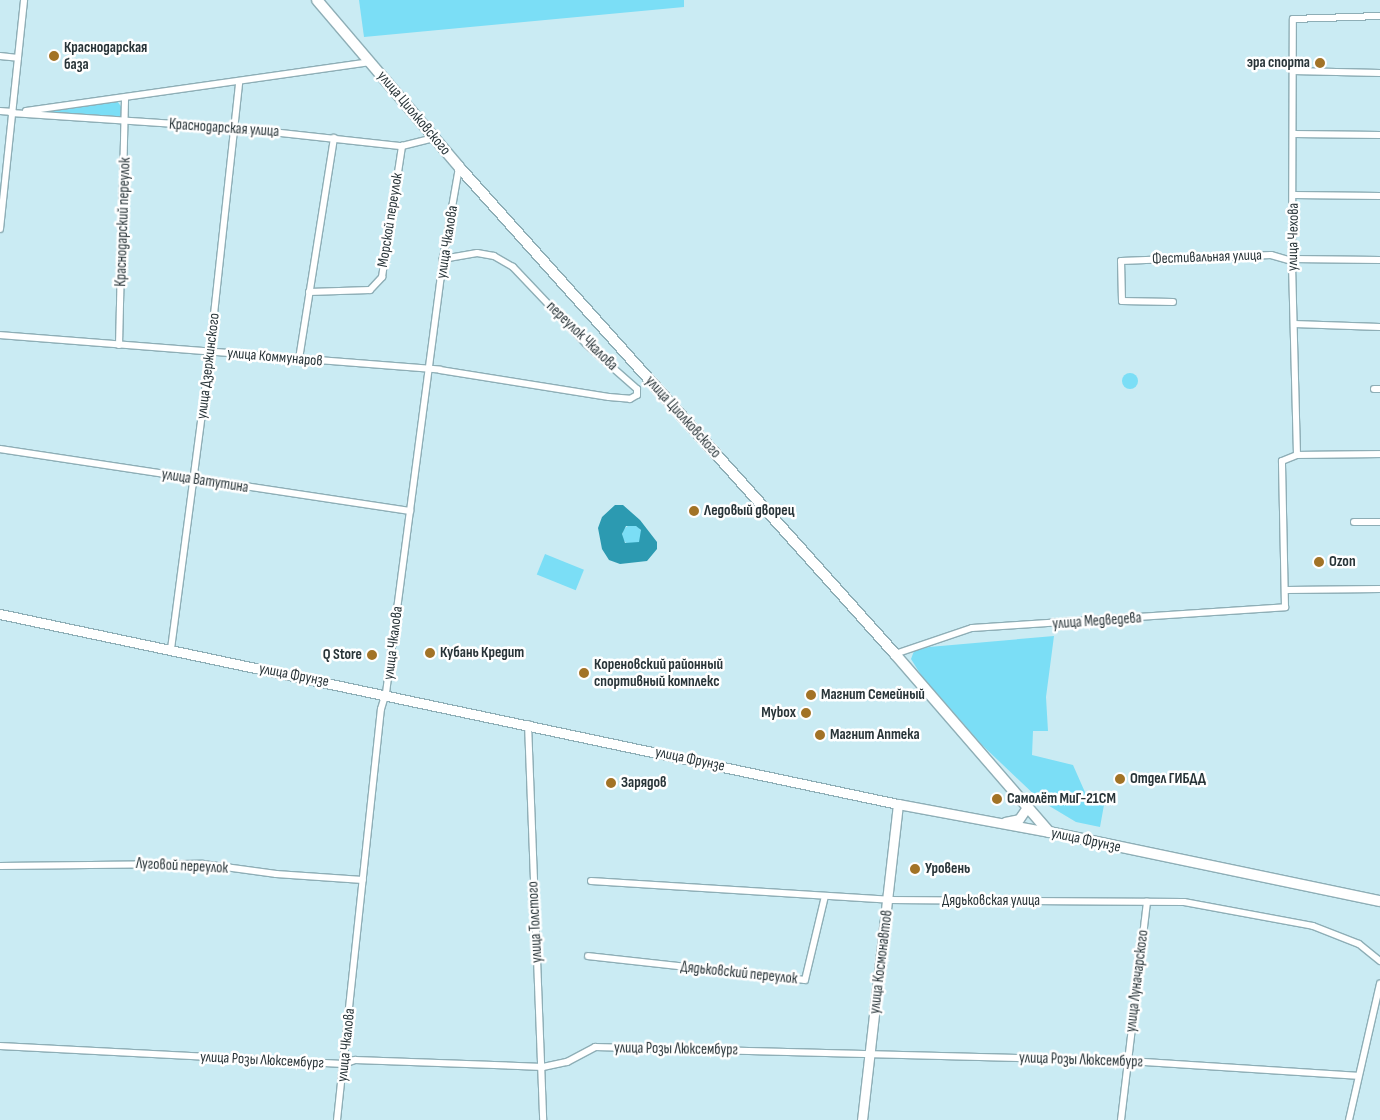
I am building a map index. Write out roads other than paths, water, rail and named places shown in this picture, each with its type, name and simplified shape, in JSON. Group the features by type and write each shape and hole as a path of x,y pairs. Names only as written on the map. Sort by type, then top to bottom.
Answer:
{"main road":[{"name":"улица Циолковского","path":"317,0 459,167 895,654 1049,832"},
{"name":"улица Фрунзе","path":"0,614 386,693 898,804 1049,832 1380,901"},
{"name":"улица Космонавтов","path":"862,1120 898,804"},
{"path":"997,823 1019,819 1026,807"}],"street":[{"path":"0,229 24,0"},
{"name":"улица Чехова","path":"1297,455 1292,260 1294,195 1293,19 1380,16"},
{"path":"0,56 18,58"},
{"name":"Краснодарская улица","path":"11,113 239,83 371,62"},
{"path":"1294,71 1380,73"},
{"name":"улица Дзержинского","path":"172,648 210,351 239,83"},
{"name":"Краснодарский переулок","path":"119,345 126,121 125,99"},
{"name":"Краснодарская улица","path":"0,111 235,128 402,146 435,138"},
{"path":"1294,134 1380,135"},
{"path":"299,359 334,138"},
{"name":"Морской переулок","path":"310,292 370,290 382,277 402,146"},
{"name":"улица Чкалова","path":"337,1120 381,709 386,693 431,369 443,259 459,167"},
{"path":"1294,195 1380,196"},
{"name":"переулок Чкалова","path":"431,369 609,397 630,399 637,395 637,390 587,345 513,267 494,256 477,253 443,259"},
{"name":"Фестивальная улица","path":"1173,302 1122,301 1121,260 1271,255 1292,260 1380,260"},
{"path":"1294,324 1380,326"},
{"name":"улица Коммунаров","path":"0,336 431,369"},
{"name":"улица Ватутина","path":"0,449 410,511"},
{"path":"1380,454 1297,455 1282,461 1287,590 1380,588"},
{"path":"1354,522 1380,522"},
{"name":"улица Медведева","path":"895,654 972,628 1279,609 1287,603 1287,590"},
{"name":"улица Толстого","path":"528,724 527,765 543,1067 543,1120"},
{"name":"Луговой переулок","path":"0,866 203,864 276,874 363,880"},
{"name":"Дядьковская улица","path":"591,882 888,900 1184,902 1313,926 1360,944 1380,961"},
{"name":"Дядьковский переулок","path":"588,956 806,980 825,896"},
{"name":"улица Луначарского","path":"1121,1120 1147,902"},
{"path":"1350,1120 1358,1076 1380,984"},
{"name":"улица Розы Люксембург","path":"0,1046 344,1064 355,1060 543,1067 567,1062 595,1047 1128,1061 1358,1076"}],"place":[{"name":"Краснодарская база","path":"54,56"},
{"name":"эра спорта","path":"1320,63"},
{"name":"Ледовый дворец","path":"694,511"},
{"name":"Ozon","path":"1319,562"},
{"name":"Кубань Кредит","path":"430,653"},
{"name":"Q Store","path":"372,655"},
{"name":"Кореновский районный спортивный комплекс","path":"584,673"},
{"name":"Магнит Семейный","path":"811,695"},
{"name":"Mybox","path":"806,713"},
{"name":"Магнит Аптека","path":"820,735"},
{"name":"Отдел ГИБДД","path":"1120,779"},
{"name":"Зарядов","path":"611,783"},
{"name":"Самолёт МиГ-21СМ","path":"997,799"},
{"name":"Уровень","path":"915,869"}]}
